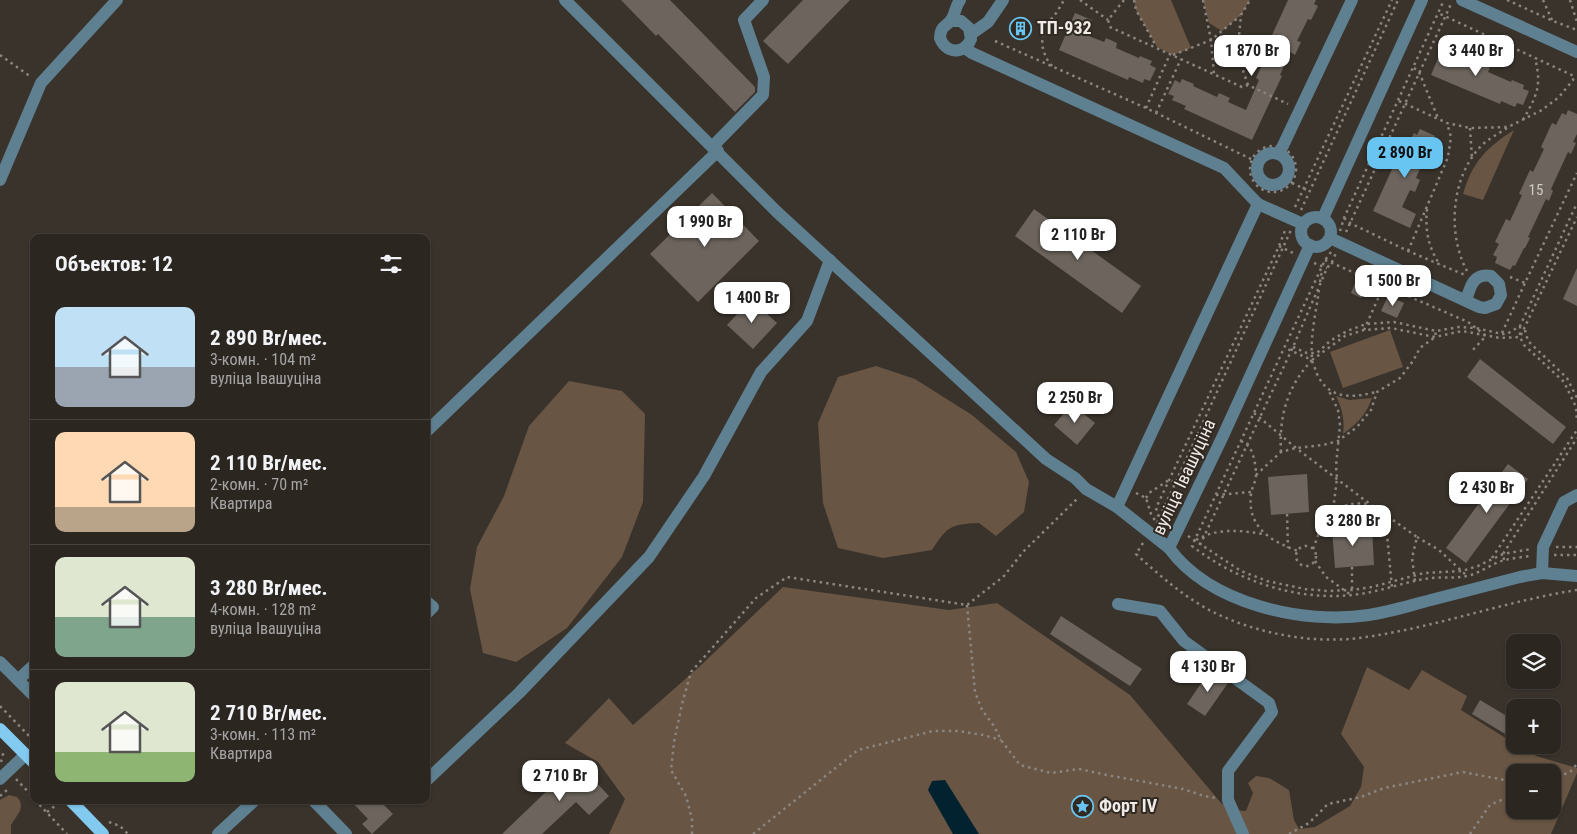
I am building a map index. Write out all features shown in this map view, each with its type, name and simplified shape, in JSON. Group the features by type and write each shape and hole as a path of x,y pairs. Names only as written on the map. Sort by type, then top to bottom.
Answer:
{"main road":[{"path":"0,729 29,759"},
{"path":"66,804 103,834"}],"street":[{"path":"0,180 41,84 117,0"},
{"path":"565,0 777,212 1046,459 1075,478 1086,490 1153,528 1169,548"},
{"path":"430,428 715,149 763,95 764,77 744,20 763,0"},
{"path":"951,21 960,0"},
{"path":"971,34 988,22 1004,0"},
{"path":"1280,151 1352,0"},
{"path":"1323,218 1422,0"},
{"path":"1462,0 1577,52"},
{"path":"961,21 966,24 971,34 965,48 950,50 942,43 940,32 946,23 961,21"},
{"path":"965,48 972,53 1224,168 1258,204 1296,221 1317,216 1323,218 1331,226 1336,241"},
{"path":"1117,507 1258,204"},
{"path":"1296,221 1302,237 1310,245 1316,247 1336,241 1466,301"},
{"name":"вуліца Івашуціна","path":"1310,245 1222,438 1169,548 1187,568 1222,591 1256,605 1298,614 1333,617 1369,615 1542,573 1577,576"},
{"path":"430,777 519,693 649,557 704,476 761,372 807,321 830,260"},
{"path":"1542,573 1543,551 1564,502 1577,495"},
{"path":"1118,604 1160,610 1184,641 1269,703 1272,712 1228,771 1228,800 1243,834"},
{"path":"0,662 30,692"},
{"path":"18,680 30,669"},
{"path":"0,779 29,759"},
{"path":"218,834 251,804"},
{"path":"317,804 346,834"}],"path":[{"path":"1053,67 1046,58 1042,45 1043,29 1064,0"},
{"path":"1080,0 1108,20 1110,27 1242,87 1248,85 1290,105"},
{"path":"1108,20 1124,0"},
{"path":"1134,0 1140,18 1157,47"},
{"path":"1203,0 1212,40 1214,74"},
{"path":"1146,108 1172,54 1212,40 1241,16 1250,0"},
{"path":"1160,518 1156,508 1279,246 1296,221 1304,188 1392,0"},
{"path":"1398,0 1160,518 1136,554 1175,588 1211,611 1247,625 1286,636 1325,639 1365,637 1577,590"},
{"path":"1200,545 1327,268 1332,262 1336,241 1344,218 1444,0"},
{"path":"1453,0 1350,223 1336,241 1322,266 1192,546 1239,576 1264,586 1304,594 1327,596 1351,595 1392,588 1426,579 1467,576 1504,560 1543,551 1577,555"},
{"path":"1507,0 1577,30"},
{"path":"1519,6 1522,0"},
{"path":"1542,0 1553,21"},
{"path":"1570,0 1577,22"},
{"path":"1344,218 1350,223 1408,251 1470,278 1460,258 1456,238 1454,208 1461,180 1481,147 1508,127 1542,110 1559,97 1573,80 1574,76 1438,13"},
{"path":"1241,16 1239,59 1248,85"},
{"path":"995,42 1146,108 1253,160"},
{"path":"0,55 41,84"},
{"path":"1156,113 1181,58"},
{"path":"1522,121 1534,100 1538,86 1536,58"},
{"path":"1414,68 1420,72 1438,119"},
{"path":"1573,80 1577,82"},
{"path":"1399,101 1447,123 1470,128 1508,127"},
{"path":"1408,251 1448,157 1451,137 1447,123"},
{"path":"1470,128 1472,159"},
{"path":"1272,146 1280,151 1291,154 1294,160 1296,173 1292,183 1279,191 1273,192 1260,188 1252,178 1251,172 1256,153 1272,146"},
{"path":"1500,338 1577,173"},
{"path":"1292,183 1309,192"},
{"path":"1427,205 1426,225 1428,241 1440,265"},
{"path":"1520,337 1577,217"},
{"path":"1325,260 1468,322 1486,336"},
{"path":"1322,266 1313,330 1312,360 1320,380 1329,391 1338,410 1340,425 1333,511"},
{"path":"1508,276 1525,283"},
{"path":"1364,330 1384,285"},
{"path":"1520,326 1520,337 1524,345 1564,382 1576,407 1577,422"},
{"path":"1281,452 1280,433 1289,394 1300,373 1312,360 1345,336 1364,330 1391,328 1436,337"},
{"path":"1525,328 1528,341 1567,378 1577,398"},
{"path":"1436,331 1436,337"},
{"path":"1329,391 1346,396 1363,396 1377,392 1400,378 1420,348 1436,337 1462,331 1500,338 1520,337"},
{"path":"1471,352 1486,336"},
{"path":"1284,348 1312,360"},
{"path":"1256,476 1281,452 1323,445 1338,440 1358,427 1371,410 1377,392"},
{"path":"1254,413 1296,448 1370,504 1428,545 1439,550 1467,576"},
{"path":"1491,560 1577,430"},
{"path":"1504,560 1503,554 1577,438"},
{"path":"1241,441 1250,449 1254,460 1256,476 1251,492 1251,508 1255,520 1264,534 1275,542 1298,551"},
{"path":"1146,498 1149,493 1169,480 1176,482"},
{"path":"1126,488 1146,498 1153,528"},
{"path":"692,834 692,819 686,796 671,770 674,742 682,704 691,672 756,598 787,577 967,605 1004,576 1023,552 1086,490"},
{"path":"1216,495 1251,492"},
{"path":"1351,595 1326,577 1315,561 1313,549 1323,522 1333,511 1353,503 1370,504"},
{"path":"1385,513 1392,588"},
{"path":"1288,514 1288,548"},
{"path":"1194,541 1205,535 1231,530 1264,534"},
{"path":"1415,581 1412,558 1417,537"},
{"path":"1194,541 1241,571 1267,581 1305,589 1344,591 1424,574 1462,571 1478,566 1503,554 1577,547"},
{"path":"1313,549 1305,546 1298,551 1297,560 1308,566 1315,561"},
{"path":"1351,595 1352,567"},
{"path":"967,605 975,692 982,710 1020,765 1052,773 1080,769 1184,789 1204,796 1228,800"},
{"path":"0,706 30,737"},
{"path":"754,834 858,750 933,730 966,732 1001,740"},
{"path":"1561,776 1570,772 1577,764"},
{"path":"1289,834 1309,823 1328,804 1361,797 1384,788 1463,772 1506,780"},
{"path":"1470,834 1490,804 1506,798"},
{"path":"39,804 67,834"},
{"path":"47,812 61,804"}],"shaded area":[{"path":"1134,0 1171,0 1191,48 1173,55 1157,47 1136,10"},
{"path":"1203,0 1250,0 1241,15 1222,31 1209,23"},
{"path":"1514,130 1483,200 1463,194 1471,173 1482,156 1488,149"},
{"path":"1390,330 1403,367 1343,388 1330,352"},
{"path":"876,366 915,379 972,415 1016,452 1029,482 1024,512 996,536 979,523 962,524 950,528 932,550 883,558 838,548 823,503 818,423 838,377"},
{"path":"569,381 622,391 645,414 643,502 622,557 567,628 516,662 483,653 470,589 477,547 504,496 529,426"},
{"path":"1336,396 1349,400 1372,398 1361,418 1343,434 1344,424"},
{"path":"783,587 949,610 997,603 1130,695 1221,803 1233,810 1246,811 1253,793 1248,783 1256,776 1269,778 1289,790 1294,820 1299,829 1315,827 1350,806 1361,787 1364,767 1341,734 1367,667 1409,690 1422,670 1467,696 1461,710 1506,738 1506,754 1533,754 1577,768 1577,773 1561,811 1561,764 1506,764 1506,819 1557,819 1551,834 609,834 625,799 598,762 565,743 609,698 633,725 699,667"},
{"path":"9,795 17,797 20,801 20,811 11,825 11,834 0,834 0,800"}],"water":[{"path":"945,780 979,834 953,834 928,790 932,781"}],"building":[{"path":"621,0 670,0 755,87 755,92 735,112 658,34 656,36"},
{"path":"803,0 850,0 788,64 763,41"},
{"path":"1288,0 1316,0 1314,4 1318,6 1311,20 1308,19 1297,41 1301,42 1295,55 1290,52 1280,75 1282,76 1252,140 1184,109 1186,106 1172,100 1174,96 1168,94 1175,80 1180,83 1182,79 1217,97 1219,93 1230,98 1228,102 1246,110 1259,80 1256,78 1261,67 1258,66"},
{"path":"1075,13 1092,20 1086,35 1104,42 1106,38 1117,43 1116,48 1139,58 1140,56 1152,61 1150,65 1156,68 1150,81 1144,79 1143,83 1129,77 1128,80 1059,50"},
{"name":"ТП-932","path":"1021,17 1031,24 1021,39 1011,31"},
{"path":"1447,37 1465,45 1458,59 1476,67 1478,63 1490,68 1488,72 1511,82 1512,80 1524,85 1523,89 1529,91 1523,105 1517,103 1515,107 1501,101 1500,104 1431,75"},
{"path":"1568,110 1577,114 1577,134 1573,142 1576,143 1571,154 1568,152 1551,189 1553,191 1549,201 1546,199 1528,237 1530,238 1525,248 1515,266 1513,265 1510,270 1495,263 1497,257 1493,255 1499,244 1495,242 1506,219 1510,221 1522,195 1519,194 1530,170 1533,172 1544,149 1541,147 1552,123 1556,125 1562,113 1566,115"},
{"path":"1420,129 1435,136 1432,142 1435,143 1429,156 1426,155 1416,178 1420,180 1415,192 1410,190 1402,207 1416,214 1410,228 1373,211 1403,145 1407,147 1414,133 1417,135"},
{"path":"712,193 759,241 698,302 650,254"},
{"path":"1034,209 1141,286 1122,313 1015,236"},
{"path":"1577,268 1577,306 1563,299"},
{"path":"1355,283 1366,287 1361,298 1351,293"},
{"path":"1388,296 1404,303 1397,318 1381,311"},
{"path":"751,299 777,323 753,349 727,325"},
{"path":"1480,359 1566,427 1553,444 1467,377"},
{"path":"1072,404 1095,423 1077,445 1054,425"},
{"path":"1508,464 1528,479 1466,563 1446,548"},
{"path":"1307,474 1309,512 1271,515 1268,477"},
{"path":"1372,527 1374,565 1335,568 1332,529"},
{"path":"1061,616 1142,669 1130,686 1050,634"},
{"path":"1210,670 1228,683 1205,716 1187,704"},
{"path":"1480,700 1506,716 1506,734 1472,714"},
{"path":"577,762 609,796 589,815 576,802 542,834 502,834"},
{"path":"354,804 383,804 393,814 372,834 362,824 368,819"}],"place":[{"name":"ТП-932","path":"1021,28"},
{"name":"Форт IV","path":"1083,806"}]}
